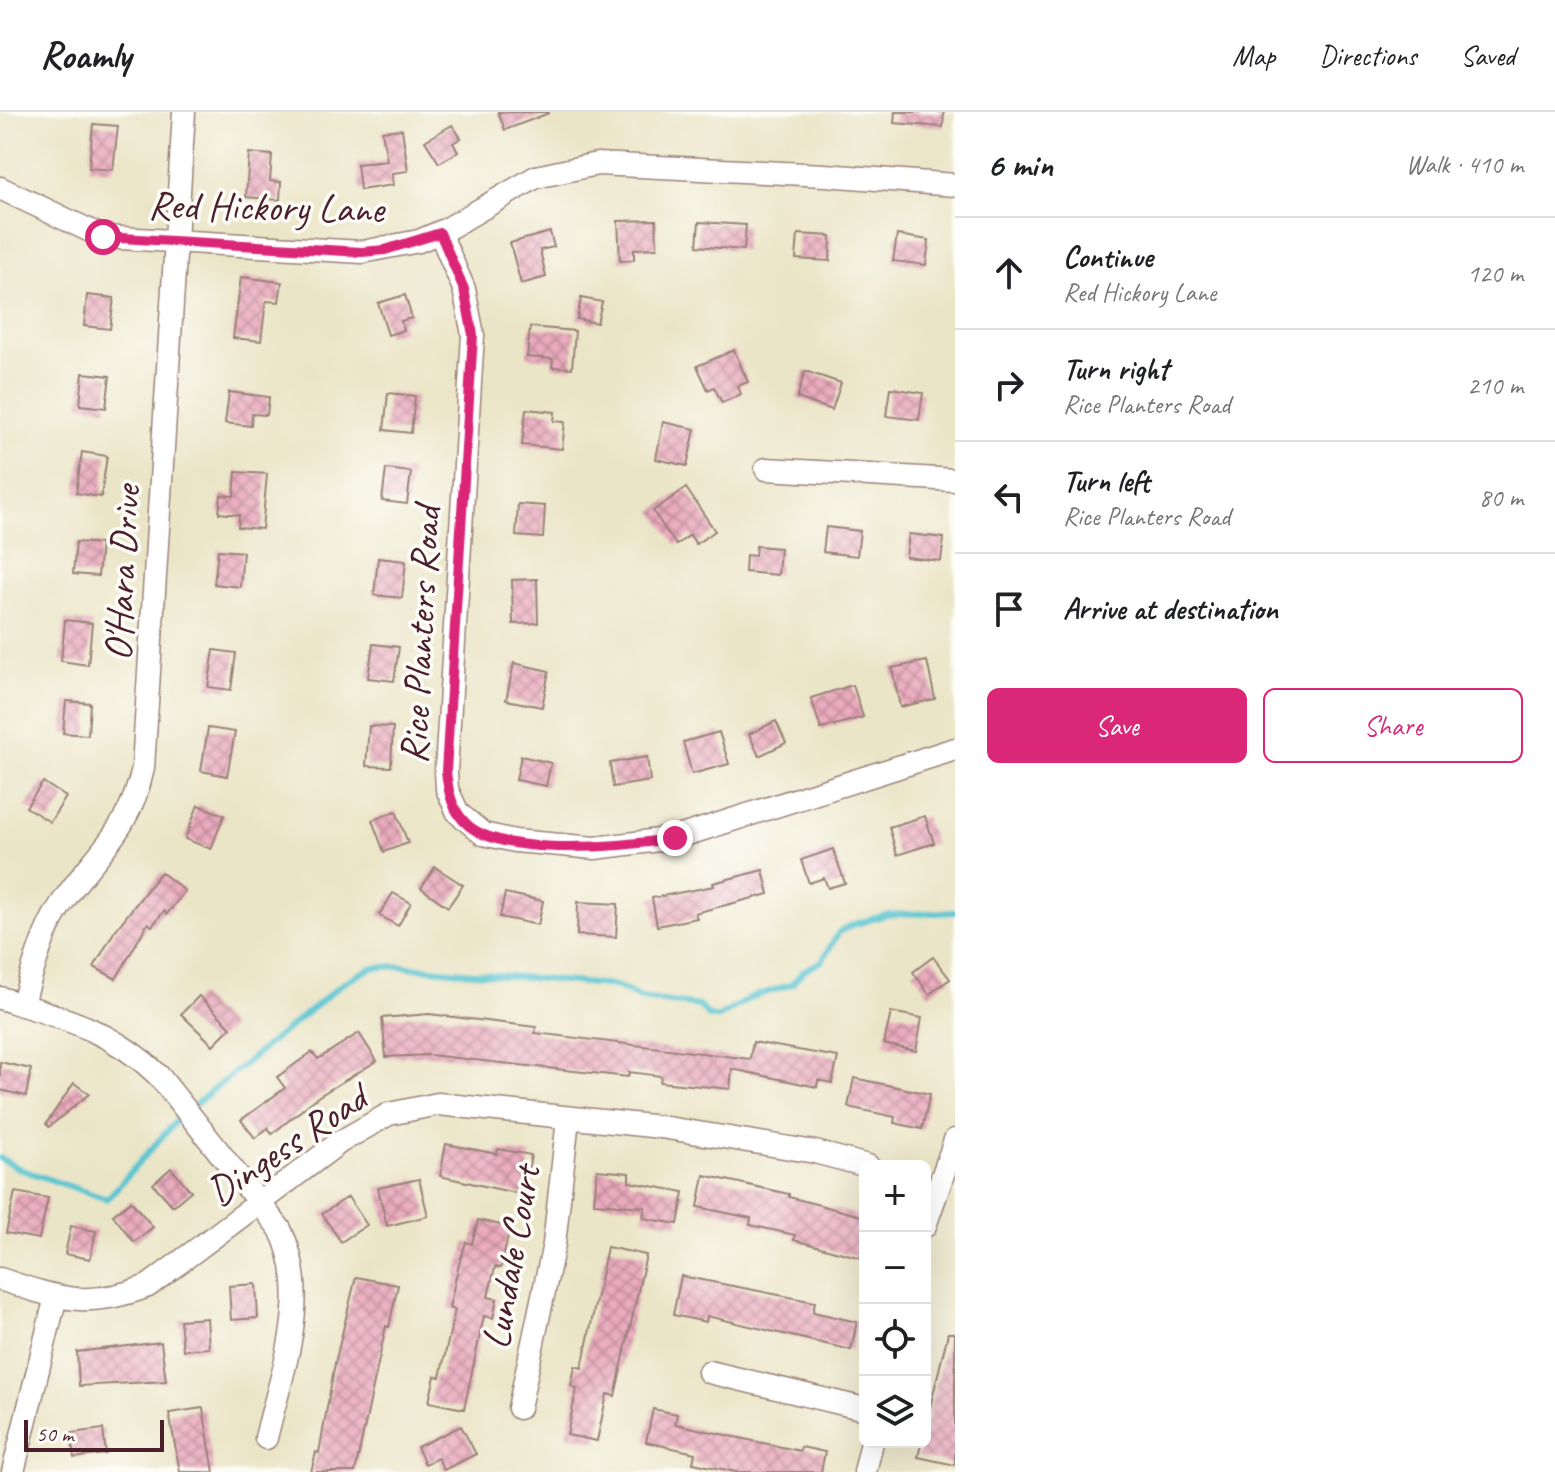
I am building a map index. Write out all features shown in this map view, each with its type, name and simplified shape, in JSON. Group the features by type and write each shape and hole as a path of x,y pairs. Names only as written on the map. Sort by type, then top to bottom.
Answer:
{"street":[{"name":"O'Hara Drive","path":"22,1005 42,943 58,909 131,812 143,768 184,112"},
{"name":"Red Hickory Lane","path":"0,188 18,194 91,234 362,252 385,250 440,233 536,177 597,164 810,174 955,185"},
{"name":"Rice Planters Road","path":"440,233 464,289 473,335 446,771 453,805 469,826 483,834 558,846 633,845 720,825 955,749"},
{"path":"766,469 955,480"},
{"path":"0,998 98,1031 136,1054 159,1076 261,1201 288,1246 296,1287 290,1339 266,1438"},
{"name":"Dingess Road","path":"0,1279 83,1302 102,1300 148,1286 340,1142 389,1114 438,1104 740,1139 859,1164"},
{"name":"Lundale Court","path":"519,1408 554,1244 568,1119"},
{"path":"932,1182 955,1140"},
{"path":"13,1472 56,1296"},
{"path":"709,1372 859,1408"},
{"path":"865,1472 871,1448"}],"building":[{"path":"498,112 549,112 549,113 505,130"},
{"path":"895,112 944,112 943,127 894,123"},
{"path":"93,124 118,126 113,170 89,168"},
{"path":"452,125 461,138 453,143 458,152 439,163 425,141"},
{"path":"402,129 408,171 392,173 393,185 360,190 357,164 387,161 382,131"},
{"path":"249,153 272,155 270,181 281,182 280,200 246,197"},
{"path":"656,220 657,248 634,249 634,260 620,261 618,221"},
{"path":"699,222 746,225 744,250 697,246"},
{"path":"550,232 554,247 540,250 546,277 521,284 510,243"},
{"path":"798,234 831,236 830,261 796,259"},
{"path":"897,235 929,240 926,265 893,261"},
{"path":"241,277 282,282 279,302 266,301 261,341 233,338"},
{"path":"87,295 114,298 110,329 84,326"},
{"path":"405,295 412,318 401,321 404,330 388,335 378,303"},
{"path":"581,298 602,302 597,323 577,319"},
{"path":"530,327 575,331 572,368 552,367 553,359 527,357"},
{"path":"734,350 748,382 738,386 741,394 722,403 714,387 708,390 697,366"},
{"path":"805,371 841,383 832,410 797,398"},
{"path":"83,373 110,376 106,408 80,405"},
{"path":"890,388 923,393 919,420 886,416"},
{"path":"229,392 269,397 267,415 252,414 251,426 225,423"},
{"path":"388,393 415,396 411,433 384,430"},
{"path":"526,409 555,412 554,421 565,422 562,449 522,445"},
{"path":"663,422 695,429 687,466 656,459"},
{"path":"82,452 107,456 101,497 76,493"},
{"path":"386,469 411,472 407,504 382,501"},
{"path":"236,472 267,474 262,529 238,527 239,515 219,513 221,495 234,496"},
{"path":"686,488 715,531 696,544 690,535 676,545 653,511"},
{"path":"518,504 545,506 543,538 516,536"},
{"path":"826,527 860,531 857,556 823,552"},
{"path":"909,534 944,538 941,561 906,557"},
{"path":"76,542 101,544 98,576 73,574"},
{"path":"756,546 780,548 778,575 745,572 746,555 755,556"},
{"path":"218,550 243,552 240,587 214,584"},
{"path":"378,558 406,561 402,598 374,595"},
{"path":"537,579 538,623 513,624 512,580"},
{"path":"65,620 92,623 88,665 61,661"},
{"path":"373,644 399,647 394,681 368,678"},
{"path":"214,650 236,653 231,690 208,687"},
{"path":"927,661 935,699 900,707 892,668"},
{"path":"514,663 549,671 542,707 506,700"},
{"path":"853,685 863,717 821,729 811,698"},
{"path":"66,701 90,703 88,735 63,733"},
{"path":"776,721 786,743 759,756 749,734"},
{"path":"369,726 393,727 391,767 366,766"},
{"path":"208,728 235,732 227,776 201,771"},
{"path":"719,732 729,764 692,774 683,742"},
{"path":"521,756 551,763 546,786 516,780"},
{"path":"647,757 650,781 613,787 610,763"},
{"path":"43,782 66,797 50,822 26,807"},
{"path":"198,805 224,815 211,849 185,839"},
{"path":"396,811 408,843 384,852 372,820"},
{"path":"925,816 934,843 897,855 889,827"},
{"path":"833,849 845,883 828,888 824,878 809,883 801,860"},
{"path":"435,867 463,885 448,907 421,888"},
{"path":"763,870 769,894 695,913 697,918 657,926 652,898 714,886 713,883"},
{"path":"161,872 185,891 167,914 164,911 152,926 148,923 116,979 94,967 114,932"},
{"path":"393,893 411,903 398,926 379,915"},
{"path":"505,893 543,901 538,925 500,917"},
{"path":"578,902 618,904 616,937 577,935"},
{"path":"933,957 950,979 929,994 913,972"},
{"path":"199,996 231,1027 213,1045 181,1014"},
{"path":"891,1012 922,1018 916,1051 884,1044"},
{"path":"429,1014 536,1027 535,1033 750,1059 753,1042 838,1057 832,1083 818,1080 817,1087 732,1069 730,1089 660,1082 661,1076 629,1072 628,1077 430,1055 386,1057 382,1018"},
{"path":"359,1033 377,1061 319,1096 272,1134 268,1128 255,1138 241,1120 285,1088 277,1077 312,1052 318,1059"},
{"path":"0,1062 31,1069 26,1096 0,1090"},
{"path":"854,1078 930,1094 922,1129 894,1123 895,1117 848,1107"},
{"path":"74,1083 89,1094 49,1127 46,1124"},
{"path":"446,1144 497,1154 498,1149 531,1155 524,1195 440,1176"},
{"path":"171,1168 191,1191 173,1206 153,1184"},
{"path":"597,1170 629,1173 629,1182 684,1192 678,1224 643,1218 645,1207 594,1203"},
{"path":"704,1175 789,1194 789,1197 859,1215 859,1257 794,1240 795,1235 750,1225 751,1218 698,1207"},
{"path":"419,1179 428,1216 387,1226 378,1188"},
{"path":"15,1192 48,1198 39,1239 6,1233"},
{"path":"348,1197 367,1225 341,1242 322,1214"},
{"path":"131,1201 153,1227 134,1242 113,1215"},
{"path":"478,1220 510,1227 501,1268 495,1267 488,1297 497,1299 493,1318 484,1316 464,1409 429,1402 435,1376 440,1377 455,1310 449,1308 458,1268 466,1242 472,1244"},
{"path":"71,1226 96,1231 90,1259 65,1254"},
{"path":"607,1247 646,1255 615,1396 607,1394 597,1441 567,1435 577,1388 571,1386 575,1366 582,1368"},
{"path":"681,1276 815,1302 813,1312 857,1322 851,1350 707,1316 706,1322 673,1315"},
{"path":"356,1277 398,1285 389,1327 386,1326 355,1472 311,1472 316,1452 319,1453 335,1363"},
{"path":"256,1284 258,1318 231,1320 229,1286"},
{"path":"207,1318 209,1348 183,1350 180,1320"},
{"path":"948,1333 955,1333 955,1465 918,1457 920,1448 931,1448 931,1403"},
{"path":"161,1342 166,1381 79,1386 77,1352"},
{"path":"203,1408 214,1472 180,1472 169,1413"},
{"path":"653,1409 677,1414 675,1424 800,1451 801,1447 825,1452 821,1472 736,1472 693,1463 695,1453 646,1442"},
{"path":"461,1426 476,1454 444,1470 438,1458 425,1464 417,1447"},
{"path":"103,1429 106,1454 74,1458 71,1433"}],"waterway":[{"path":"197,1103 343,983 371,968 398,966 616,986 641,998 699,1006 710,1017 719,1017 750,998 792,984 803,971 822,961 839,932 852,925 886,915 955,912"},
{"path":"0,1158 22,1170 107,1199 176,1121"}],"route":[{"path":"103,237 362,252 385,250 440,233 464,289 473,335 446,771 447,789 453,805 469,826 483,834 515,841 595,848 675,838"}]}
